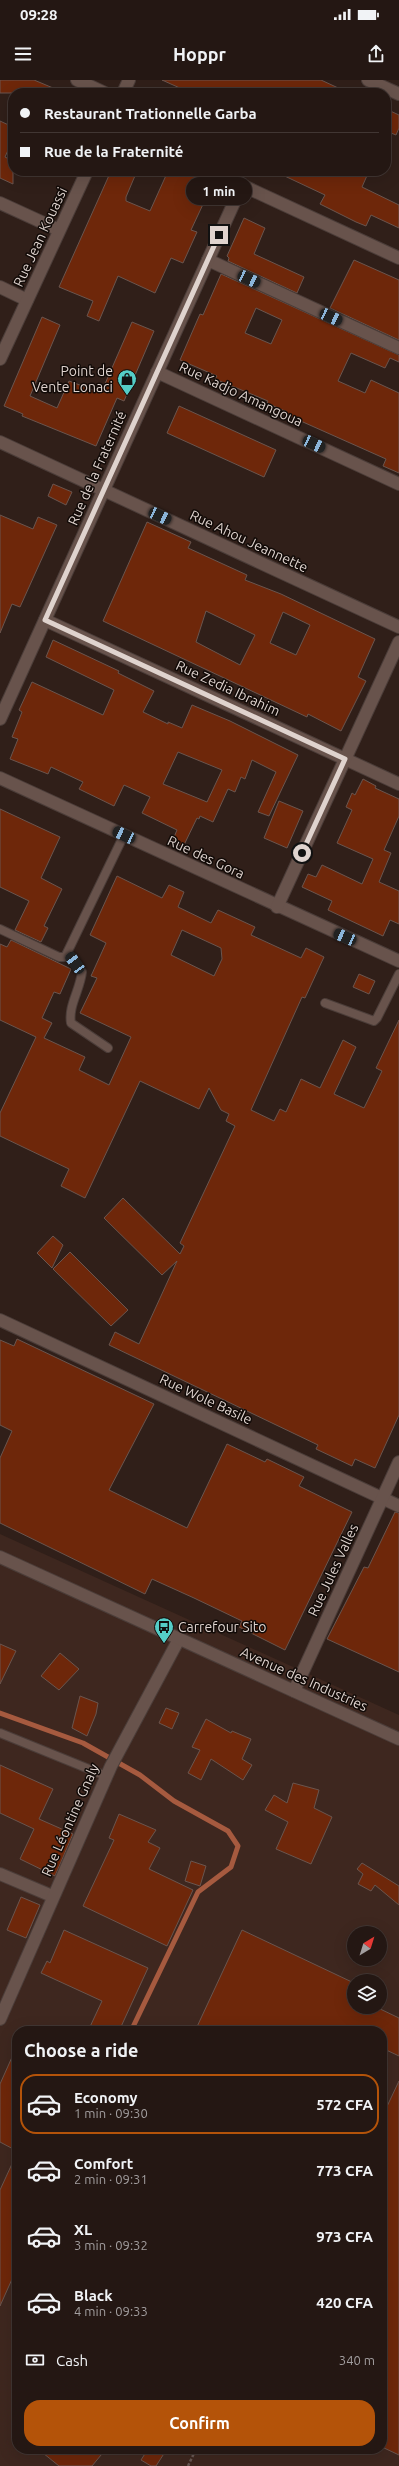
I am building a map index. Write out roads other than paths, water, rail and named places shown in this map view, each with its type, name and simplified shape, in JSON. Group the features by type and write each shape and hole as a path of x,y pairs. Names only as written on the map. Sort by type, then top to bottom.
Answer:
{"street":[{"path":"77,80 94,88"},
{"path":"368,80 386,88"},
{"name":"Rue Jean Kouassi","path":"0,359 85,176"},
{"path":"222,176 399,258"},
{"name":"Rue de la Fraternité","path":"0,719 242,185"},
{"path":"0,203 59,230"},
{"path":"208,260 399,348"},
{"path":"0,288 27,300"},
{"name":"Rue Kadjo Amangoua","path":"157,372 399,484"},
{"name":"Rue Ahou Jeannette","path":"0,442 399,627"},
{"name":"Rue Zedia Ibrahim","path":"45,620 399,784"},
{"path":"277,907 399,642"},
{"name":"Rue des Gora","path":"0,778 277,907 399,961"},
{"name":"Rue Wole Basile","path":"0,1320 399,1506"},
{"name":"Rue Jules Valles","path":"294,1691 399,1462"},
{"name":"Avenue des Industries","path":"0,1557 399,1739"},
{"name":"Rue Léontine Gnaly","path":"0,2019 52,1896 108,1771 179,1639"},
{"path":"0,1874 52,1896"}],"lane":[{"path":"0,929 59,956 65,957 68,954 124,835"},
{"path":"68,954 82,972 69,1014 71,1023 108,1048"},
{"path":"325,1003 374,1021 378,1018 399,974"},
{"path":"0,1733 108,1771"}],"waterway":[{"path":"0,1713 83,1743 140,1775 174,1801 228,1831 238,1846 231,1867 198,1892 133,2026"}],"place":[{"name":"Point de Vente Lonaci","path":"127,396"},
{"name":"Carrefour Sito","path":"164,1644"}]}
